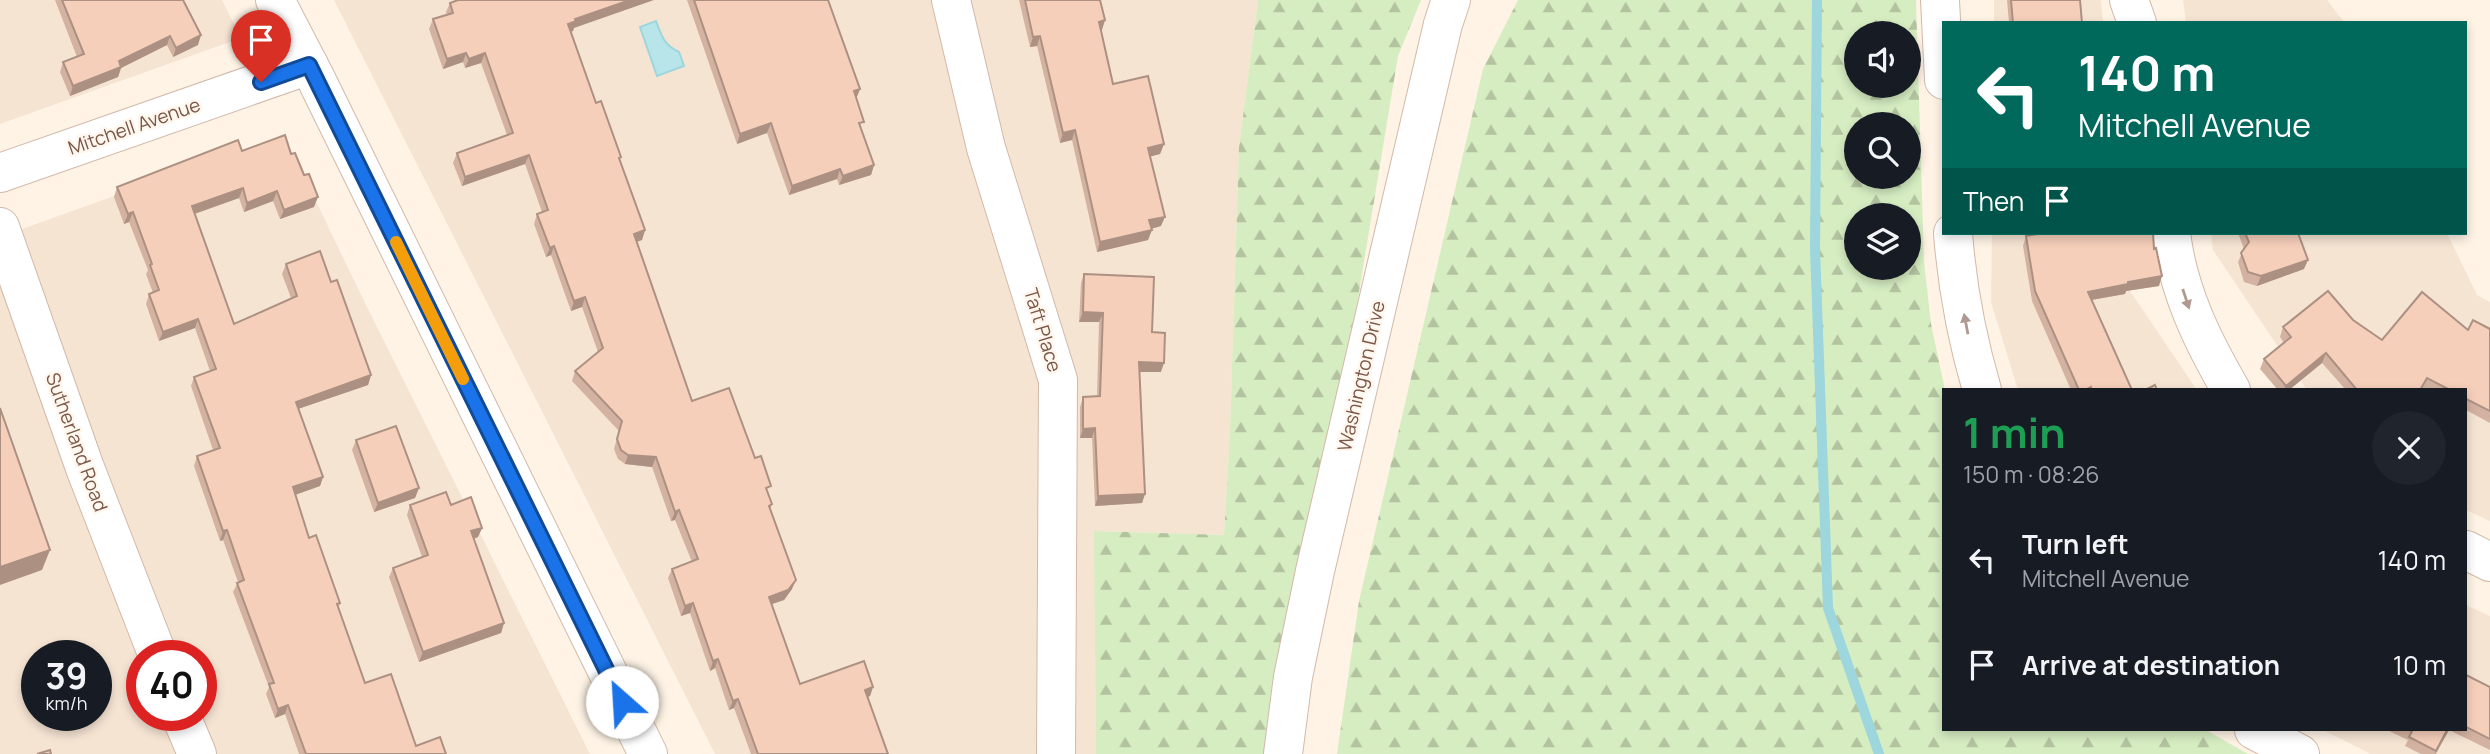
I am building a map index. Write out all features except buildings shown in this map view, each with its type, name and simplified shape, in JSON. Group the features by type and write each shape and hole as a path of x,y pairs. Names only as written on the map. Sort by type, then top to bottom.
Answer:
{"street":[{"path":"275,0 648,754"},
{"name":"Taft Place","path":"951,0 986,148 1058,380 1056,754"},
{"name":"Washington Drive","path":"1283,754 1293,677 1315,571 1443,24 1451,0"},
{"path":"1940,0 1942,40"},
{"path":"2129,0 2136,21"},
{"name":"Mitchell Avenue","path":"0,173 309,65"},
{"name":"Sutherland Road","path":"0,227 85,468 152,640"},
{"path":"1953,235 1961,298 1981,388"},
{"path":"2171,235 2174,261 2188,308 2230,388"},
{"path":"2467,550 2490,562"},
{"path":"187,731 197,754"},
{"path":"2256,731 2300,754"}],"shaded area":[{"path":"0,0 222,0 241,38 0,124"},
{"path":"334,0 1258,0 1239,147 1224,535 1095,531 1096,754 715,754"},
{"path":"1994,0 2101,0 2103,21 1994,21"},
{"path":"2183,0 2327,0 2343,21 2186,21"},
{"path":"284,135 590,754 0,754 0,237"},
{"path":"1992,235 2122,235 2128,288 2196,388 2017,388 1991,302"},
{"path":"2211,235 2448,235 2477,295 2490,302 2490,521 2467,510 2467,388 2306,388 2213,250"},
{"path":"2467,605 2490,616 2490,754 2371,754 2325,731 2467,731"}],"green space":[{"path":"1258,0 1421,0 1398,56 1354,322 1274,754 1096,754 1094,531 1224,535 1239,147"},
{"path":"1518,0 1916,0 1917,21 1844,21 1844,98 1919,98 1919,112 1844,112 1844,189 1921,189 1921,164 1924,262 1931,324 1945,388 1942,388 1942,731 2208,731 2248,754 1337,754 1359,601 1483,69"}],"water":[{"path":"656,21 664,40 679,52 684,66 657,76 640,27"}],"waterway":[{"path":"1817,0 1815,249 1828,608 1879,754"}],"slow traffic":[{"path":"396,242 463,379"}],"route":[{"path":"261,82 309,65 622,702"}]}
